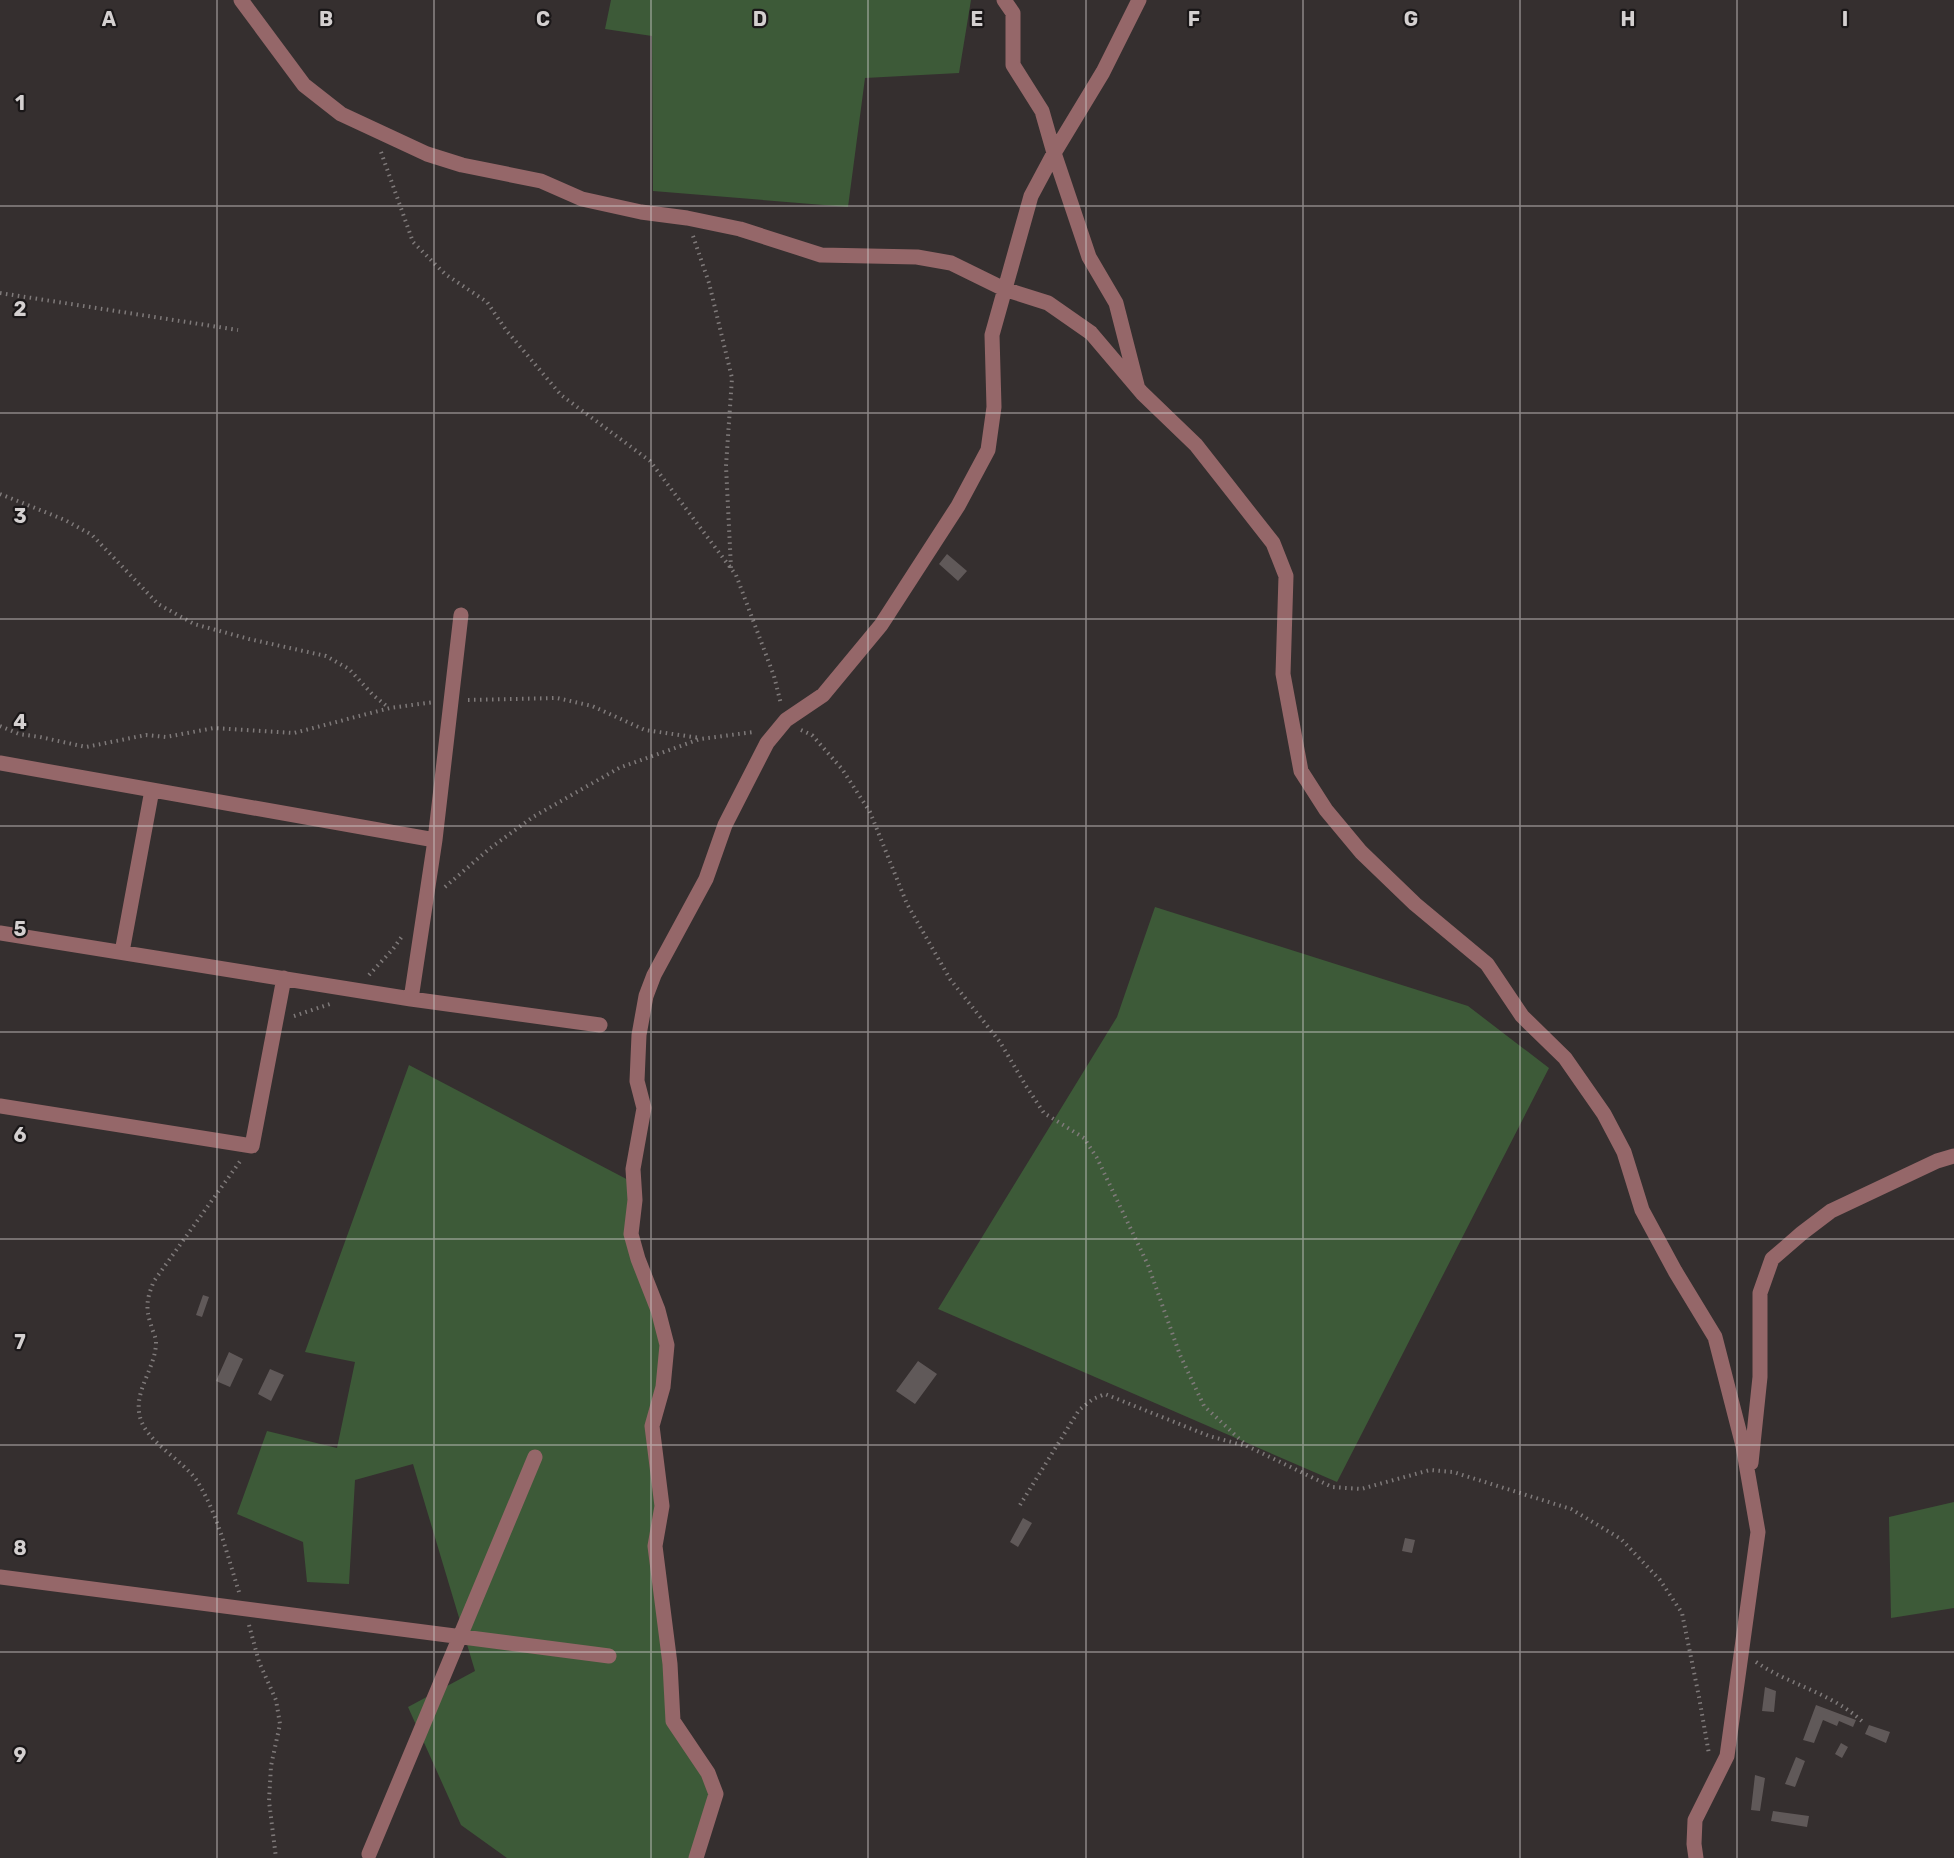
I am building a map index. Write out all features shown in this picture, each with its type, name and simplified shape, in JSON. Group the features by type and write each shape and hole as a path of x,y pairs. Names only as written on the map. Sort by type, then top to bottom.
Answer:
{"street":[{"path":"241,0 304,85 341,114 427,154 462,165 541,181 582,199 740,229 821,255 916,257 951,263 1004,289 1048,303 1091,333 1138,388 1196,445 1273,543 1286,576 1283,674 1301,771 1326,810 1361,852 1415,904 1487,964 1522,1016 1564,1058 1604,1114 1624,1152 1642,1210 1715,1337 1743,1446 1758,1532 1727,1756 1695,1820 1696,1858"},
{"path":"1004,0 1013,13 1013,65 1042,111 1089,257 1116,303 1138,388"},
{"path":"696,1858 716,1794 708,1773 673,1721 670,1664 655,1546 662,1506 652,1426 663,1387 667,1345 658,1310 631,1234 635,1200 633,1169 644,1108 637,1081 639,1035 646,996 654,975 706,879 730,815 767,743 786,720 823,695 881,625 958,506 988,450 994,407 992,335 1031,196 1103,72 1139,0"},
{"path":"411,999 435,840 461,615"},
{"path":"0,764 435,840"},
{"path":"122,952 152,790"},
{"path":"0,933 411,999 600,1025"},
{"path":"0,1106 252,1146 284,978"},
{"path":"1749,1483 1760,1377 1760,1293 1773,1259 1802,1233 1832,1211 1937,1161 1954,1156"},
{"path":"369,1854 535,1457"},
{"path":"0,1577 609,1656"}],"path":[{"path":"370,128 380,149 413,242 445,274 486,302 506,330 561,395 650,462 736,575 774,676 786,720 812,735 842,769 870,812 907,904 950,979 1000,1042 1044,1113 1084,1138 1097,1158 1148,1265 1180,1355 1204,1406 1247,1446"},
{"path":"687,218 710,283 732,378 726,466 731,568"},
{"path":"0,293 238,330"},
{"path":"0,494 65,520 92,535 158,604 194,624 326,656 349,669 373,695 390,708"},
{"path":"0,726 19,735 86,747 147,735 166,737 214,728 294,733 390,708 452,700 557,698 592,706 645,730 700,739"},
{"path":"426,903 489,849 533,817 619,768 700,739 752,732 786,720"},
{"path":"294,1016 325,1007 355,990 393,949 406,931"},
{"path":"252,1146 154,1281 146,1302 156,1342 153,1359 138,1403 140,1419 148,1433 196,1480 213,1513 259,1662 276,1700 280,1724 271,1766 269,1801 276,1858"},
{"path":"1020,1505 1078,1410 1093,1399 1105,1394 1209,1436 1247,1446 1332,1487 1361,1489 1430,1470 1453,1472 1571,1509 1621,1539 1660,1580 1682,1613 1710,1764 1710,1791"},
{"path":"1742,1652 1771,1672 1814,1690 1852,1711 1864,1723"}],"green space":[{"path":"611,0 971,0 959,73 865,78 848,207 653,191 652,36 605,29"},
{"path":"1155,907 1468,1006 1549,1068 1337,1482 938,1309 1117,1017"},
{"path":"409,1065 634,1183 631,1234 667,1345 652,1426 673,1721 716,1794 696,1858 507,1858 461,1825 408,1707 475,1671 413,1464 355,1480 349,1584 307,1582 303,1542 237,1514 267,1431 337,1448 355,1362 305,1352"},
{"path":"1954,1502 1954,1608 1891,1618 1889,1517"}],"building":[{"path":"947,554 967,571 958,581 939,564"},
{"path":"203,1295 209,1297 202,1317 196,1315"},
{"path":"229,1352 243,1359 230,1387 216,1381"},
{"path":"918,1361 937,1374 915,1404 896,1391"},
{"path":"270,1369 284,1375 271,1401 258,1394"},
{"path":"1023,1518 1032,1523 1018,1547 1010,1542"},
{"path":"1405,1538 1415,1540 1412,1553 1402,1551"},
{"path":"1765,1687 1776,1691 1774,1712 1762,1711"},
{"path":"1816,1705 1856,1720 1853,1727 1839,1721 1837,1726 1823,1720 1814,1743 1803,1740"},
{"path":"1869,1725 1890,1732 1886,1743 1865,1734"},
{"path":"1841,1743 1848,1747 1842,1758 1835,1754"},
{"path":"1796,1757 1805,1761 1795,1787 1785,1784"},
{"path":"1755,1775 1765,1778 1760,1811 1751,1810"},
{"path":"1773,1811 1809,1816 1807,1827 1771,1821"}]}
